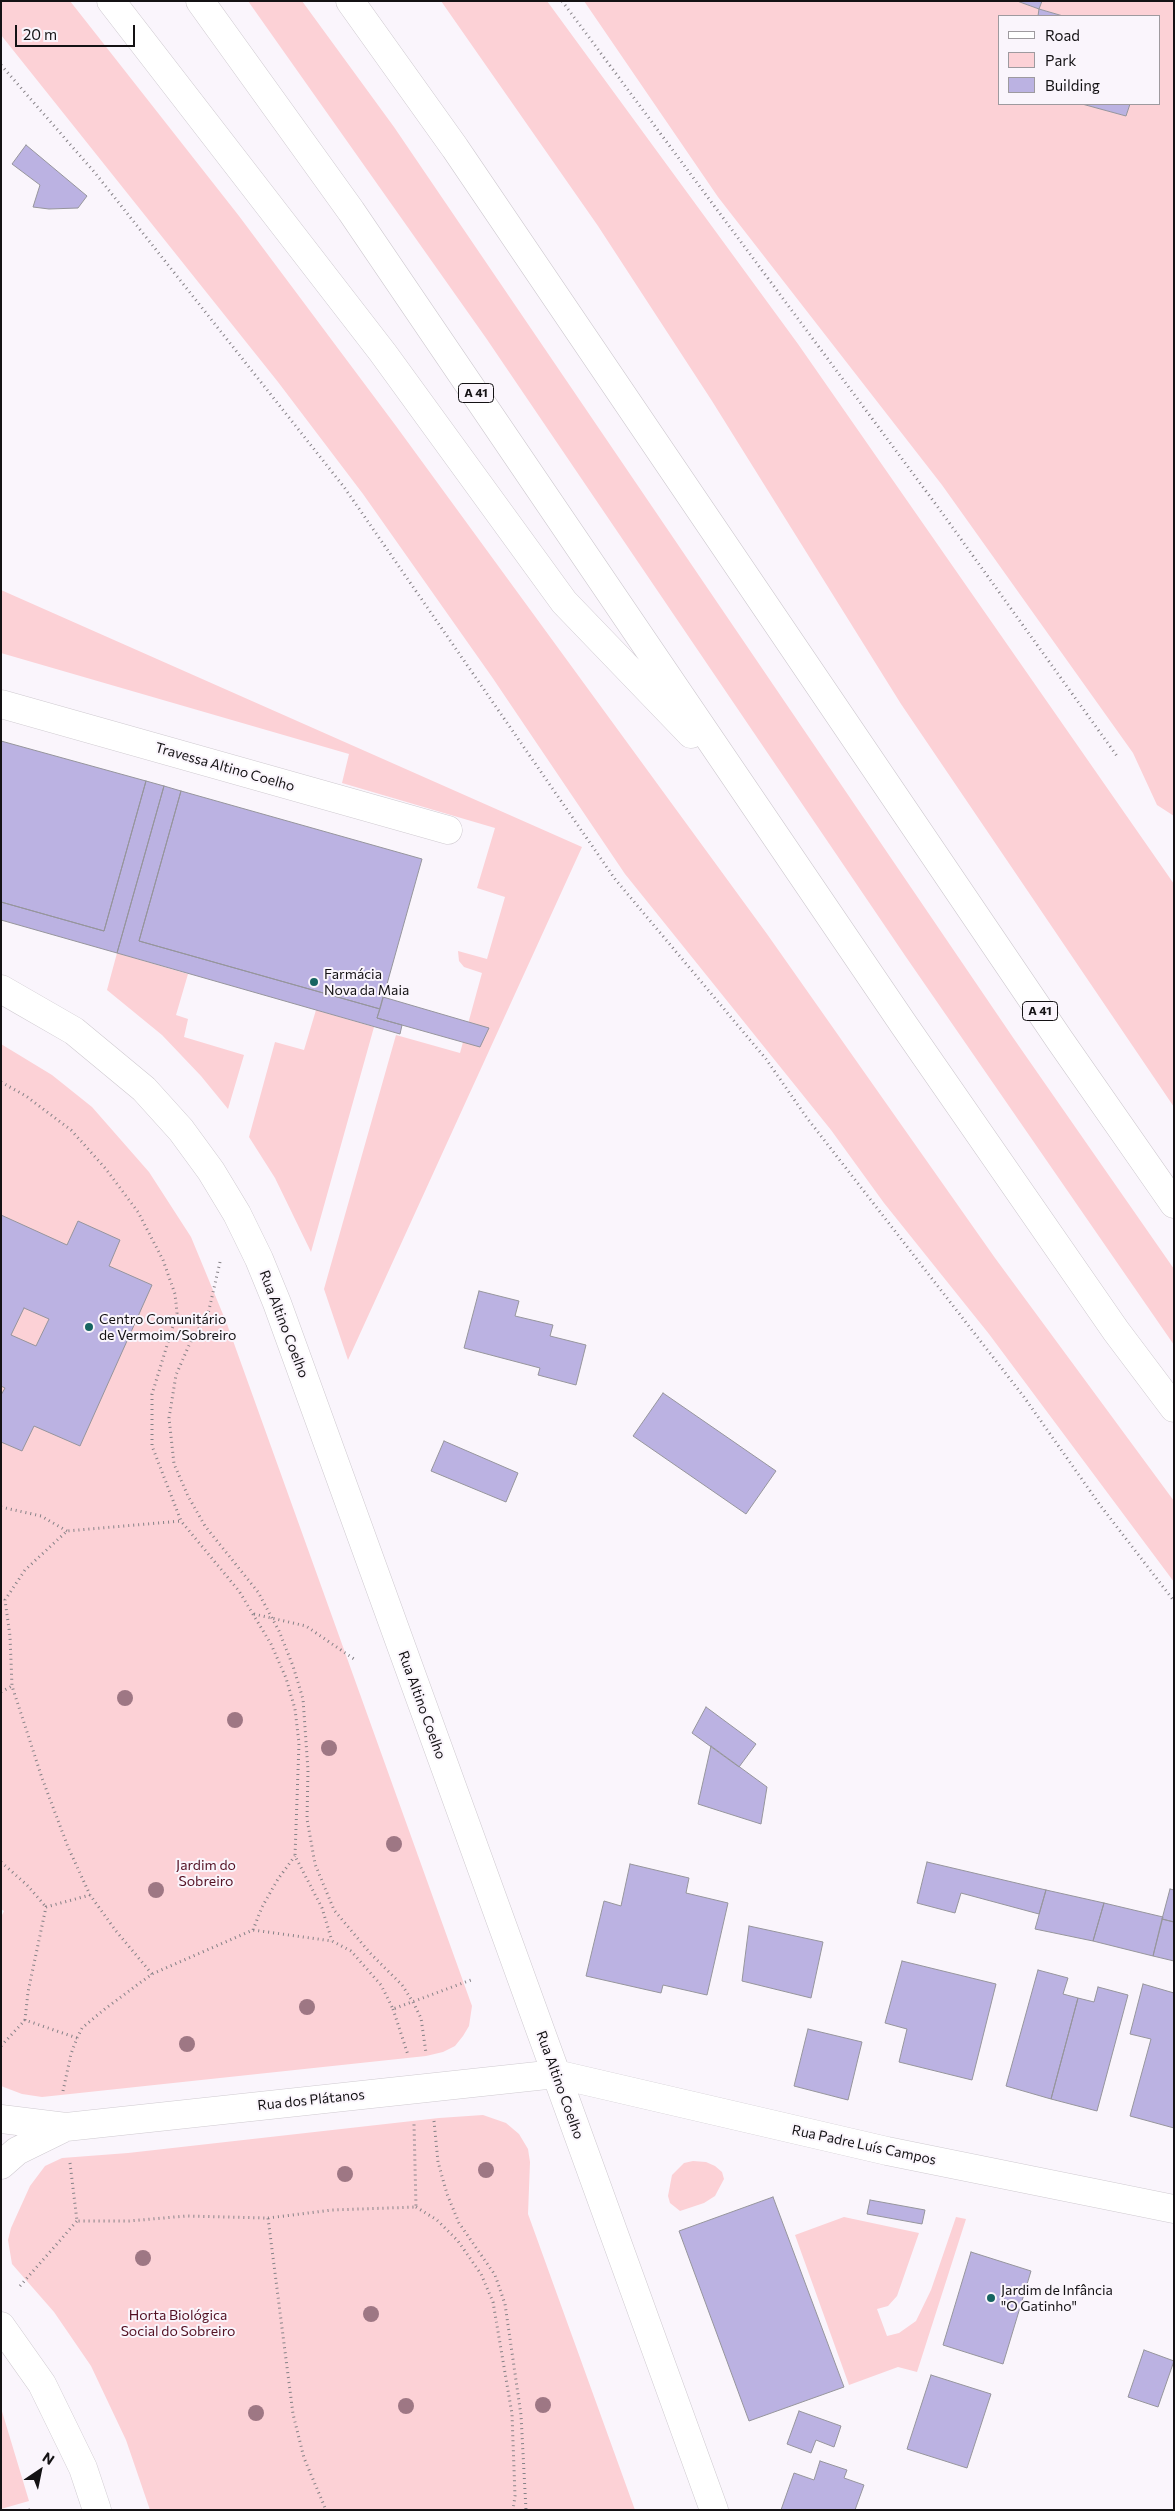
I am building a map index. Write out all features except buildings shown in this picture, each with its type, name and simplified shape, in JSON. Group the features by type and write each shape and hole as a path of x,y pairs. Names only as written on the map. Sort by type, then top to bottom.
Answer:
{"main road":[{"path":"111,1 383,353 564,602 745,790"},
{"name":"A 41","path":"200,1 352,211 1022,1198 1116,1331 1174,1408"},
{"name":"A 41","path":"350,1 461,156 1059,1039 1174,1204"},
{"name":"Travessa Altino Coelho","path":"1,704 448,830"},
{"name":"Rua Altino Coelho","path":"1,989 74,1031 144,1089 181,1130 238,1214 277,1303 714,2510"},
{"name":"Rua dos Plátanos","path":"1,2119 66,2127 556,2074"},
{"name":"Rua Padre Luís Campos","path":"556,2074 887,2151 1174,2209"},
{"name":"Rua dos Plátanos","path":"1,2166 17,2151 66,2127"},
{"path":"1,2326 42,2384 82,2468 96,2510"}],"path":[{"path":"562,1 934,502 1118,756"},
{"path":"1,65 96,174 344,487 615,878 766,1059 807,1118 1018,1389 1100,1505 1174,1601"},
{"path":"1,1082 34,1102 71,1130 83,1143 138,1212 163,1260 175,1294 177,1313 152,1394 152,1446 181,1521 239,1591 254,1614 286,1678 295,1709 299,1742 295,1856 322,1908 332,1941"},
{"path":"220,1259 217,1282 208,1314 190,1343 176,1375 170,1403 170,1441 174,1464 188,1496 205,1526 258,1592 272,1618 293,1666 303,1700 308,1770 308,1819 315,1864 334,1910 370,1953 402,1985 412,2002 421,2018 426,2056"},
{"path":"1,1507 41,1516 67,1531 181,1521"},
{"path":"67,1531 25,1570 3,1599 10,1636 12,1686 42,1778 68,1847 90,1895 152,1974"},
{"path":"254,1614 306,1626 354,1659"},
{"path":"1,1692 12,1686"},
{"path":"253,1930 262,1906 278,1879 295,1856"},
{"path":"1,1862 26,1884 46,1907"},
{"path":"46,1907 90,1895"},
{"path":"1,2046 25,2020 28,1992 46,1907"},
{"path":"62,2095 71,2054 82,2028 152,1974 253,1930 332,1941 351,1952 381,1984 393,2008 403,2036 409,2064"},
{"path":"393,2008 471,1980"},
{"path":"25,2020 77,2038"},
{"path":"433,2113 438,2162 447,2194 459,2223 495,2275 505,2304 521,2415 526,2510"},
{"path":"414,2121 416,2207"},
{"path":"20,2286 77,2221 69,2157"},
{"path":"77,2221 129,2222 186,2216 268,2218 332,2210 416,2207 437,2220 458,2241 481,2274 493,2302 512,2414 515,2496 513,2510"},
{"path":"268,2218 293,2414 304,2458 326,2510"}],"green space":[{"path":"1,1 70,1 239,216 396,426 767,934 995,1258 1174,1501 1174,1582 989,1334 884,1203 831,1130 625,874 492,677 363,494 278,382 1,35"},
{"path":"248,1 302,1 394,127 1014,1039 1174,1269 1174,1345 906,957 486,338"},
{"path":"441,1 547,1 798,344 1174,884 1174,1107 901,704 712,401 598,226"},
{"path":"584,1 1017,1 1039,9 1042,1 1174,1 1174,816 1157,805 1133,753 942,485 718,197"},
{"path":"1,590 582,847 348,1360 324,1289 396,1035 460,1053 482,973 464,967 459,961 458,951 487,959 505,897 477,888 495,828 342,783 349,754 1,653"},
{"path":"117,953 188,974 176,1015 188,1019 184,1037 244,1055 228,1109 201,1076 162,1035 107,990"},
{"path":"316,1010 374,1027 311,1252 275,1178 249,1137 275,1042 304,1050"},
{"name":"Jardim do Sobreiro","path":"1,1044 52,1075 92,1107 149,1172 191,1237 227,1324 472,2006 469,2026 463,2036 455,2046 443,2052 426,2056 42,2097 22,2094 1,2086 1,1917 4,1911 1,1909"},
{"name":"Horta Biológica Social do Sobreiro","path":"483,2115 506,2123 519,2134 528,2149 530,2162 528,2214 635,2510 150,2510 126,2440 91,2366 54,2312 12,2264 8,2240 11,2228 30,2186 45,2166 62,2158 128,2153 439,2118"},
{"path":"693,2161 706,2162 715,2166 722,2172 724,2179 715,2196 704,2203 680,2211 670,2203 668,2196 672,2175 684,2163"},
{"path":"844,2217 919,2233 897,2296 888,2306 877,2309 887,2336 899,2333 916,2321 931,2290 956,2217 966,2219 917,2372 898,2367 849,2385 795,2235"},
{"path":"1,2408 29,2501 1,2509"}],"place":[{"name":"Farmácia Nova da Maia","path":"314,982"},
{"name":"Centro Comunitário de Vermoim/Sobreiro","path":"89,1327"},
{"name":"Jardim de Infância \"O Gatinho\"","path":"991,2298"}]}
